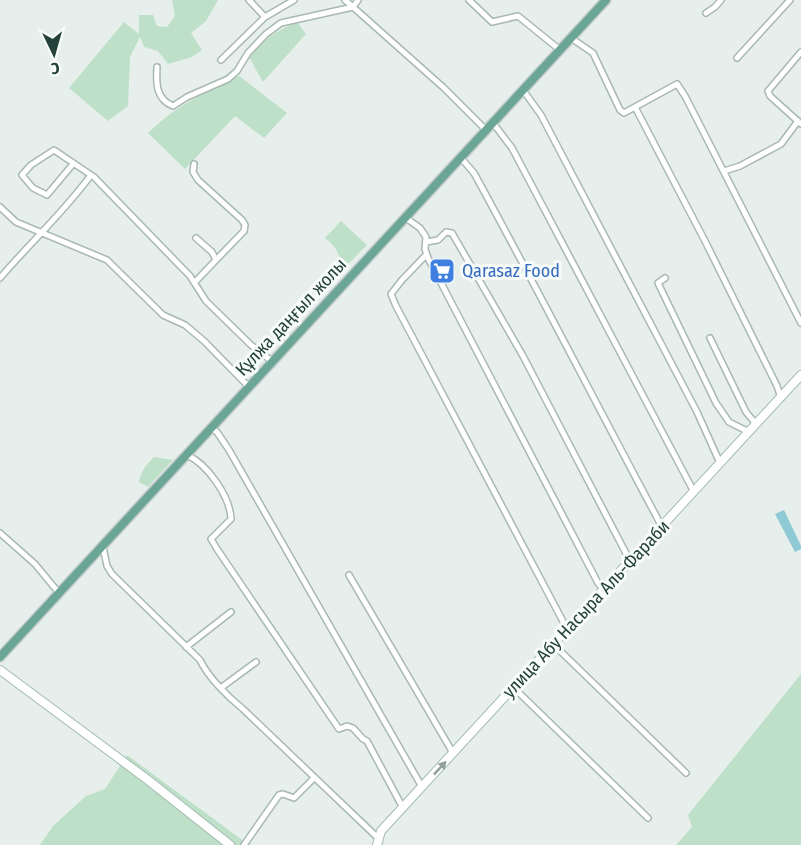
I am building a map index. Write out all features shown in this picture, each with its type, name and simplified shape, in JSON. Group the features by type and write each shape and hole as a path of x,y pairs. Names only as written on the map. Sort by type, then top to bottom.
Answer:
{"main road":[{"name":"Құлжа даңғыл жолы","path":"0,657 606,0"}],"street":[{"path":"249,0 265,17"},
{"path":"220,60 265,17 294,0"},
{"path":"345,0 512,148 694,492"},
{"path":"157,67 158,93 165,102 173,106 187,97 228,79 237,71 248,53 266,34 281,23 353,7 358,0"},
{"path":"469,0 492,22 518,16 560,50"},
{"path":"706,13 721,0"},
{"path":"737,58 790,0"},
{"path":"571,38 593,53 620,110 624,113 677,84 801,323"},
{"path":"724,171 740,166 781,144 800,121 770,96 768,91 801,52"},
{"path":"523,90 541,115 697,412 720,463"},
{"path":"635,107 706,243 781,398"},
{"path":"73,164 47,195 33,188 22,175 31,165 54,150 91,176 195,282 206,302 251,345 273,362"},
{"path":"461,159 474,173 538,290 662,527"},
{"path":"194,165 193,172 198,180 245,225 244,231 195,282"},
{"path":"0,278 52,223 91,176"},
{"path":"0,207 16,222 107,260 163,315 185,325 204,341 249,387"},
{"path":"406,218 426,237 426,255 598,583 604,590"},
{"path":"426,242 438,240 446,232 452,233 523,356 630,561"},
{"path":"196,237 212,252 216,260"},
{"path":"426,255 392,294 396,306 567,629"},
{"path":"665,278 658,283 716,403 729,422 749,432"},
{"path":"710,338 746,412 756,424"},
{"name":"улица Абу Насыра Аль-Фараби","path":"378,842 381,831 801,375"},
{"path":"211,428 217,432 229,450 422,787"},
{"path":"187,455 199,460 209,472 230,509 231,519 211,539 217,549 339,729 347,726 353,728 371,746 403,808"},
{"path":"0,533 35,564 59,593"},
{"path":"103,547 109,571 200,660 209,676 222,687 229,698 243,709 378,842"},
{"path":"349,575 453,753"},
{"path":"186,647 231,612"},
{"path":"553,644 686,773"},
{"path":"222,687 256,662"},
{"path":"0,670 148,780 230,845"},
{"path":"513,687 648,818"},
{"path":"244,845 279,795 294,798 314,778"}],"green space":[{"path":"172,0 218,0 206,21 191,33 202,50 192,57 168,64 158,51 144,47 140,37 130,57 128,106 108,121 69,88 124,22 139,34 139,15 153,15 157,26 167,27 175,16"},
{"path":"297,22 306,34 263,82 249,57 270,36"},
{"path":"239,76 287,113 264,138 235,116 185,169 148,133 191,100"},
{"path":"341,221 367,245 341,271 338,252 325,238"},
{"path":"154,457 173,460 148,487 139,482 144,468"},
{"path":"801,674 801,845 676,845 692,827 688,815"},
{"path":"127,755 249,845 40,845 53,826 86,796 105,789"}],"water":[{"path":"784,510 801,546 801,549 795,552 775,514"}],"place":[{"name":"Qarasaz Food","path":"442,271"}]}
